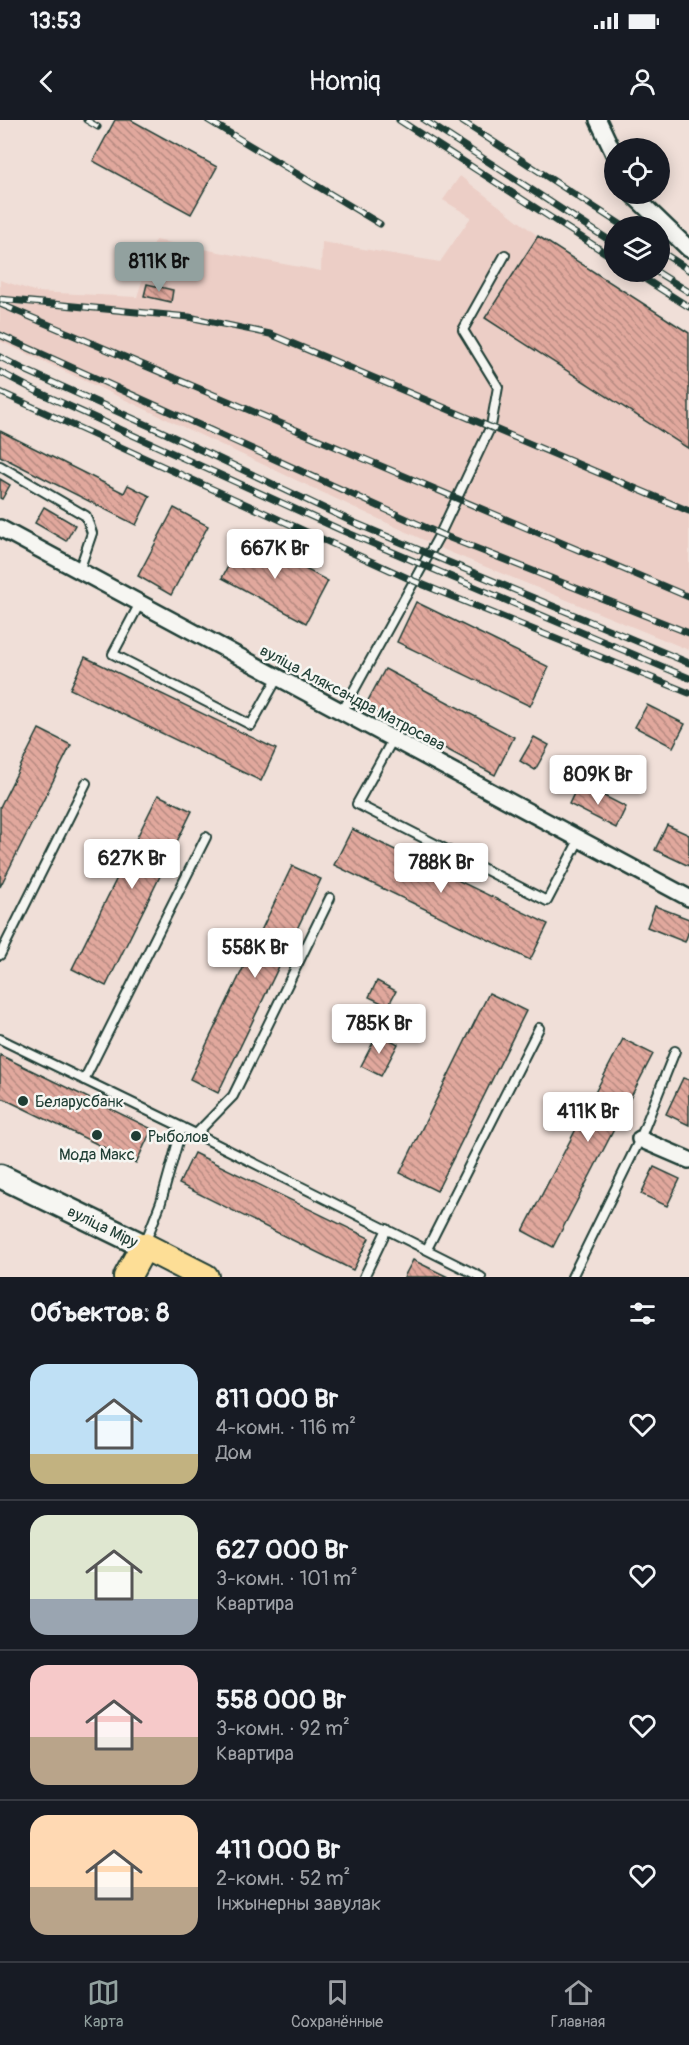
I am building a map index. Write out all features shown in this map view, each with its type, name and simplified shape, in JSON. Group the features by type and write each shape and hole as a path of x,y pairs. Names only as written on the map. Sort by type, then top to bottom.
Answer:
{"main road":[{"path":"127,1277 144,1246"},
{"name":"вуліца Міру","path":"144,1246 205,1277"}],"street":[{"path":"598,120 606,138"},
{"path":"642,204 689,249"},
{"name":"вуліца Аляксандра Матросава","path":"0,528 689,898"},
{"path":"640,1139 689,1161"},
{"name":"вуліца Міру","path":"0,1176 144,1246"}],"lane":[{"path":"342,712 440,534 491,426 498,387 463,330 505,255"},
{"path":"0,466 86,516 92,533 79,571"},
{"path":"140,603 113,654 252,725 278,677"},
{"path":"393,739 357,804 547,901 579,840"},
{"path":"0,955 86,783"},
{"path":"84,1080 206,837"},
{"path":"196,1134 233,1096 330,898"},
{"path":"427,1249 539,1028"},
{"path":"0,1039 482,1277"},
{"path":"572,1277 640,1139 675,1051"},
{"path":"144,1246 160,1203 182,1127"},
{"path":"364,1277 387,1229"}],"shaded area":[{"path":"460,176 538,236 604,278 604,282 610,282 689,333 689,650 447,551 0,341 0,280 37,292 137,297 155,240 321,271 322,242 440,262 471,217 443,200"}],"building":[{"path":"115,120 131,120 217,167 191,214 93,161"},
{"path":"538,236 604,278 604,282 610,282 689,333 689,449 485,318"},
{"path":"147,284 173,290 171,302 144,296"},
{"path":"0,431 124,493 128,485 150,496 136,525 0,456"},
{"path":"0,479 10,485 2,499 0,498"},
{"path":"44,507 75,525 66,541 35,523"},
{"path":"174,508 208,526 171,595 138,576"},
{"path":"244,536 328,581 306,623 222,578"},
{"path":"416,602 549,667 530,706 397,642"},
{"path":"85,657 276,749 261,781 70,689"},
{"path":"385,669 514,737 495,775 365,706"},
{"path":"647,705 685,724 673,747 635,727"},
{"path":"39,729 71,745 0,887 0,807"},
{"path":"534,737 549,745 535,770 520,761"},
{"path":"579,783 626,807 616,828 569,804"},
{"path":"158,795 192,811 106,986 72,969"},
{"path":"667,825 689,835 689,866 655,850"},
{"path":"352,829 548,924 530,960 334,865"},
{"path":"292,866 321,879 218,1093 190,1079"},
{"path":"655,906 689,919 689,931 685,942 647,927"},
{"path":"377,981 396,991 388,1006 369,997"},
{"path":"489,993 526,1011 437,1191 400,1173"},
{"path":"378,1033 398,1044 381,1076 361,1066"},
{"path":"623,1039 653,1054 553,1247 523,1231"},
{"path":"0,1055 152,1129 136,1163 0,1097"},
{"path":"683,1078 689,1080 689,1125 666,1114"},
{"path":"194,1153 369,1238 353,1270 179,1184"},
{"path":"654,1167 680,1179 667,1206 641,1194"},
{"path":"413,1260 448,1277 404,1277"}],"railway":[{"path":"86,120 98,127"},
{"path":"208,120 380,224"},
{"path":"399,120 604,252"},
{"path":"424,120 604,237"},
{"path":"460,120 608,216"},
{"path":"670,258 689,270"},
{"path":"670,280 689,292"},
{"path":"650,282 689,307"},
{"path":"0,299 189,317 270,334 689,511"},
{"path":"0,304 689,597"},
{"path":"0,335 440,534 689,633"},
{"path":"0,357 355,523 689,663"},
{"path":"0,372 36,391 341,530 689,678"},
{"path":"0,392 414,581 689,693"}],"place":[{"name":"Беларусбанк","path":"23,1101"},
{"name":"Мода Макс","path":"97,1135"},
{"name":"Рыболов","path":"136,1136"}]}
